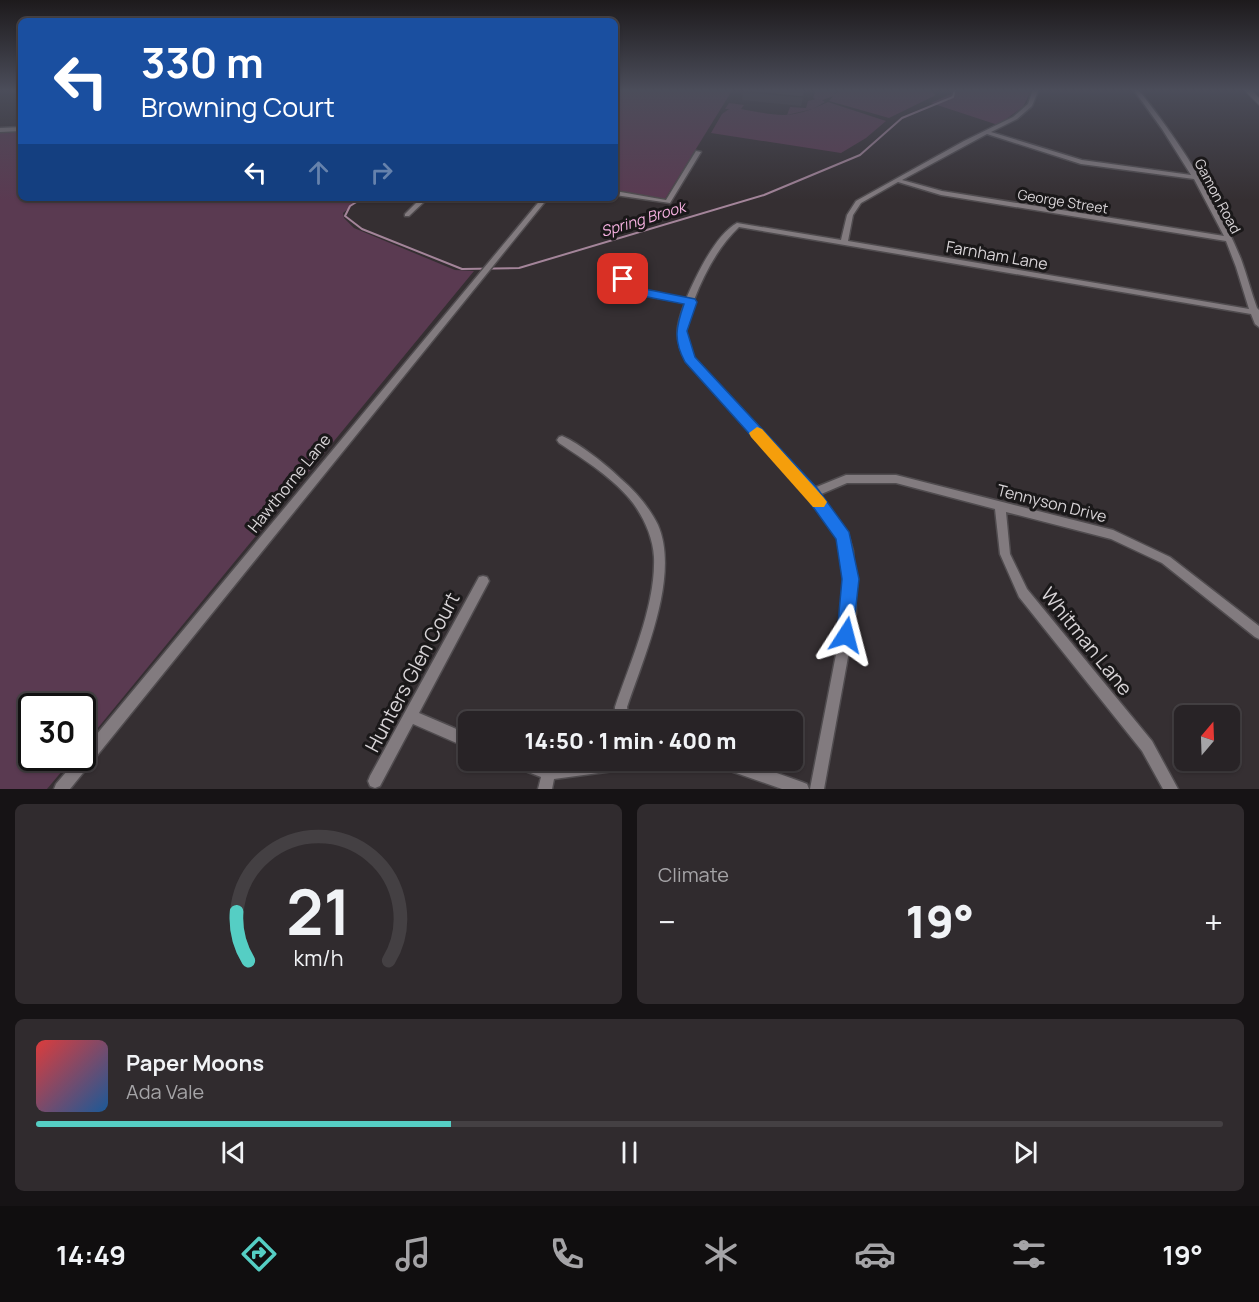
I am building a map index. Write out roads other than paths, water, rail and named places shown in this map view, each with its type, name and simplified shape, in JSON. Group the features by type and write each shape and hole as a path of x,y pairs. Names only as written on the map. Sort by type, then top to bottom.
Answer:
{"street":[{"path":"844,243 854,206 896,180 998,126"},
{"name":"Gamon Road","path":"1163,126 1196,177 1228,239 1257,313 1259,324"},
{"path":"0,130 18,129"},
{"path":"986,132 1045,153 1081,162 1196,177"},
{"path":"618,194 668,202 698,152"},
{"name":"George Street","path":"896,180 951,195 1228,239"},
{"path":"407,215 422,201"},
{"name":"Hawthorne Lane","path":"61,789 542,201"},
{"name":"Farnham Lane","path":"691,302 711,255 737,225 1257,313"},
{"path":"623,279 637,291 691,302 681,331 683,345 689,359 812,493 844,537 851,579 850,613 818,789"},
{"path":"562,440 600,464 625,487 650,518 658,540 661,582 621,711"},
{"name":"Tennyson Drive","path":"812,493 846,479 878,477 1103,532 1146,548 1184,572 1259,633"},
{"name":"Whitman Lane","path":"1000,505 1005,554 1023,593 1147,747 1172,789"},
{"name":"Hunters Glen Court","path":"375,781 412,717 483,580"},
{"path":"412,717 458,737"},
{"path":"544,771 549,773 564,771"},
{"path":"750,771 802,789"},
{"path":"545,789 549,773"}],"waterway":[{"name":"Spring Brook","path":"358,201 350,206 345,216 362,229 462,269 519,268 764,195 860,155 893,126"}]}
